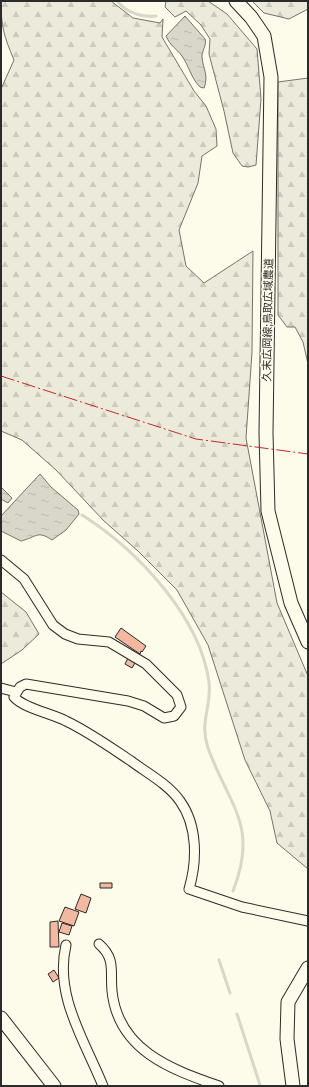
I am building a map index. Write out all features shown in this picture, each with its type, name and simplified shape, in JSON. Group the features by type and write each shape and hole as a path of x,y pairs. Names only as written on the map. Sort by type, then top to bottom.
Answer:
{"street":[{"name":"久末広岡線;鳥取広域農道","path":"236,1 251,17 264,36 271,77 266,433 268,511 291,603 308,642"},
{"path":"1,560 24,579 52,625 65,634 78,639 108,642 146,664 177,695 181,707 174,716 164,718 144,706 128,701 26,684 20,687 14,698 18,702 45,711 91,734 165,786 180,801 189,817 196,856 189,889 242,907 308,921"},
{"path":"1,688 16,692"},
{"path":"99,944 110,956 112,992 118,1019 133,1041 154,1059 184,1074 218,1086"},
{"path":"66,945 62,961 65,992 76,1030 103,1086"},
{"path":"293,1086 287,1039 288,1002 308,968"},
{"path":"1,1018 54,1086"}],"green space":[{"path":"1,1 111,1 133,18 160,23 163,19 162,37 194,91 206,106 216,129 217,146 202,156 198,183 179,230 186,266 204,283 253,251 252,352 246,438 277,603 308,676 308,869 277,843 270,811 245,760 208,645 177,590 138,551 104,521 56,470 22,440 1,431 1,89 14,60 4,31"},
{"path":"166,1 208,1 227,14 257,49 261,99 256,165 248,167 242,166 233,153 209,54 210,39 201,25 186,11 175,17 165,7"},
{"path":"252,1 308,1 308,9 289,19 264,13"},
{"path":"308,78 308,364 303,342 295,327 287,327 278,315 278,82"},
{"path":"1,592 26,612 39,634 22,650 1,664"}],"water":[{"path":"185,16 205,39 202,57 206,76 204,88 200,87 197,83 182,56 166,36"},
{"path":"40,474 51,487 78,510 79,514 66,530 52,540 43,535 37,535 21,541 1,531 1,516"},
{"path":"1,487 12,498 8,503 1,499"}],"building":[{"path":"121,628 146,646 140,654 115,637"},
{"path":"128,658 135,663 132,668 125,664"},
{"path":"100,883 112,883 112,888 100,888"},
{"path":"81,894 91,898 86,913 75,909"},
{"path":"65,907 79,912 74,926 59,921"},
{"path":"58,921 59,947 50,947 50,922"},
{"path":"62,923 72,926 69,935 59,932"},
{"path":"54,970 59,978 53,982 48,974"}],"waterway":[{"path":"117,1 125,9 140,15 156,16"},
{"path":"82,515 103,529 123,546 144,565 162,586 179,609 193,633 203,657 209,682 209,699 205,722 208,748 232,801 242,832 243,849 240,868 233,891"},
{"path":"219,960 230,993"},
{"path":"237,1014 260,1085"}],"power":[{"path":"1,376 196,439 308,454"}]}
